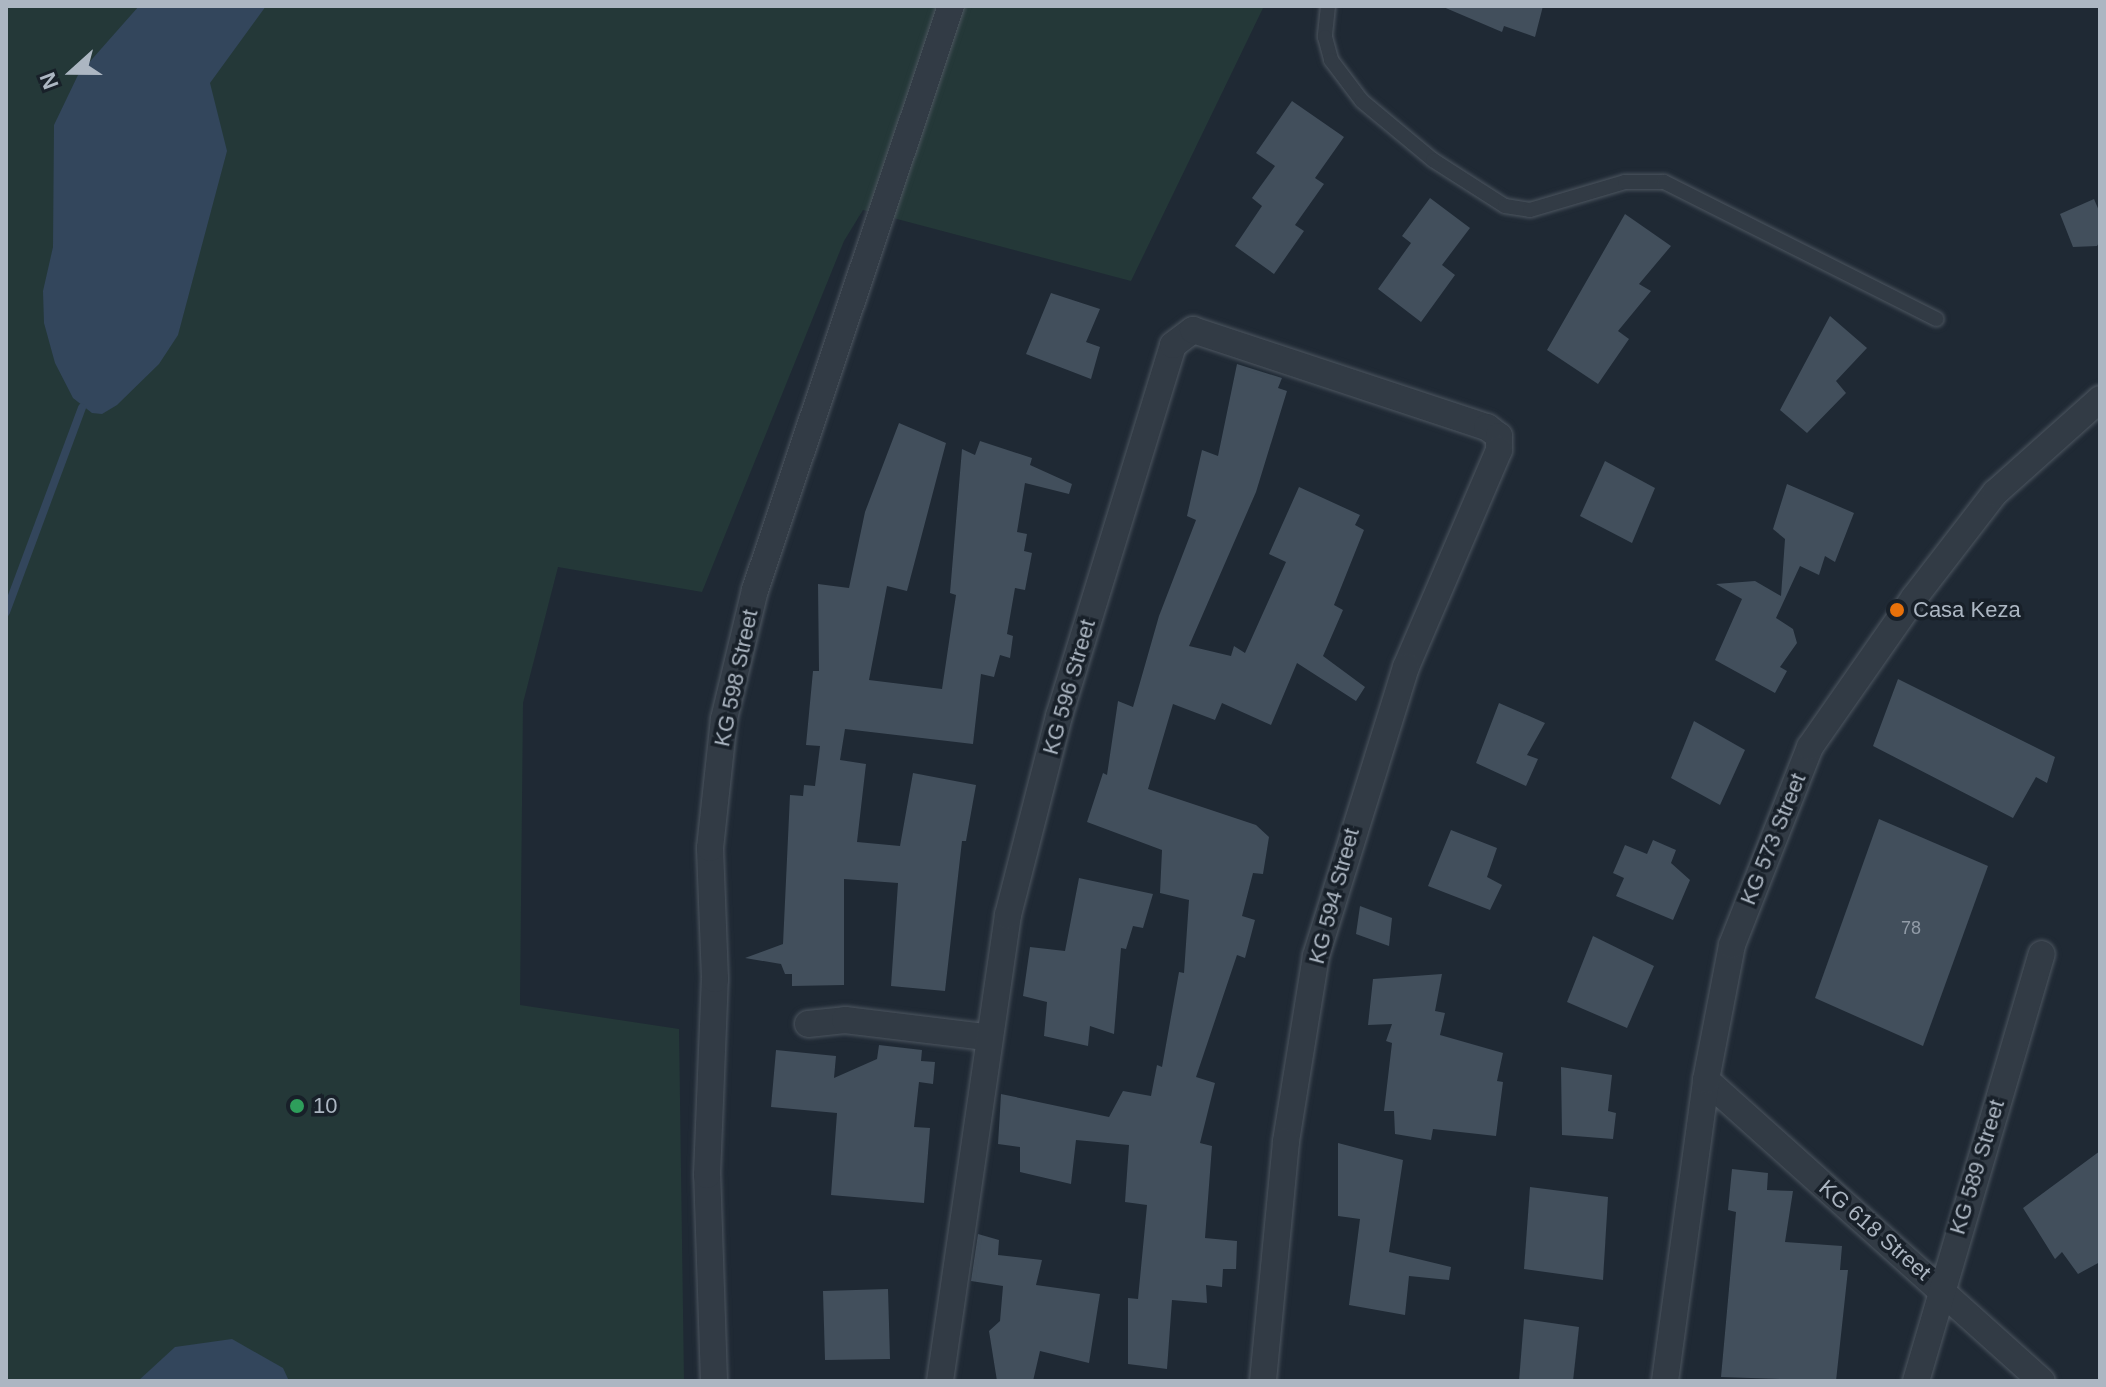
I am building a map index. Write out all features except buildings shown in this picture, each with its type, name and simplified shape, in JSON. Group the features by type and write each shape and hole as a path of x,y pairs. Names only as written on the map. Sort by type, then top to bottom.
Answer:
{"street":[{"name":"KG 598 Street","path":"714,1381 707,1175 715,979 710,848 724,719 755,590 951,6"},
{"name":"KG 596 Street","path":"940,1381 986,1037 1008,915 1059,716 1173,345 1181,334 1193,330 1487,427 1499,436"},
{"name":"KG 573 Street","path":"1665,1381 1706,1080 1732,945 1810,747 1914,598 1995,493 2100,399"},
{"name":"KG 594 Street","path":"1263,1381 1286,1142 1316,956 1406,667 1499,450 1499,436"},
{"name":"KG 589 Street","path":"1916,1381 1940,1287 2042,954"},
{"path":"808,1024 845,1020 986,1037"},
{"name":"KG 618 Street","path":"1706,1080 2042,1381"}],"lane":[{"path":"1328,6 1325,37 1343,80 1433,160 1505,206 1530,210 1625,182 1664,182 1936,319"}],"green space":[{"path":"6,6 1264,6 1131,281 863,210 844,241 702,592 558,567 523,703 520,1005 679,1029 684,1381 6,1381"}],"water":[{"path":"139,6 266,6 210,83 227,151 178,335 159,364 117,405 102,414 92,413 73,398 55,363 44,323 43,291 53,247 54,125 78,75"},
{"path":"232,1339 283,1368 289,1381 138,1381 175,1347"}],"waterway":[{"path":"6,612 82,408"}],"place":[{"name":"Casa Keza","path":"1897,610"},
{"name":"10","path":"297,1106"}]}
